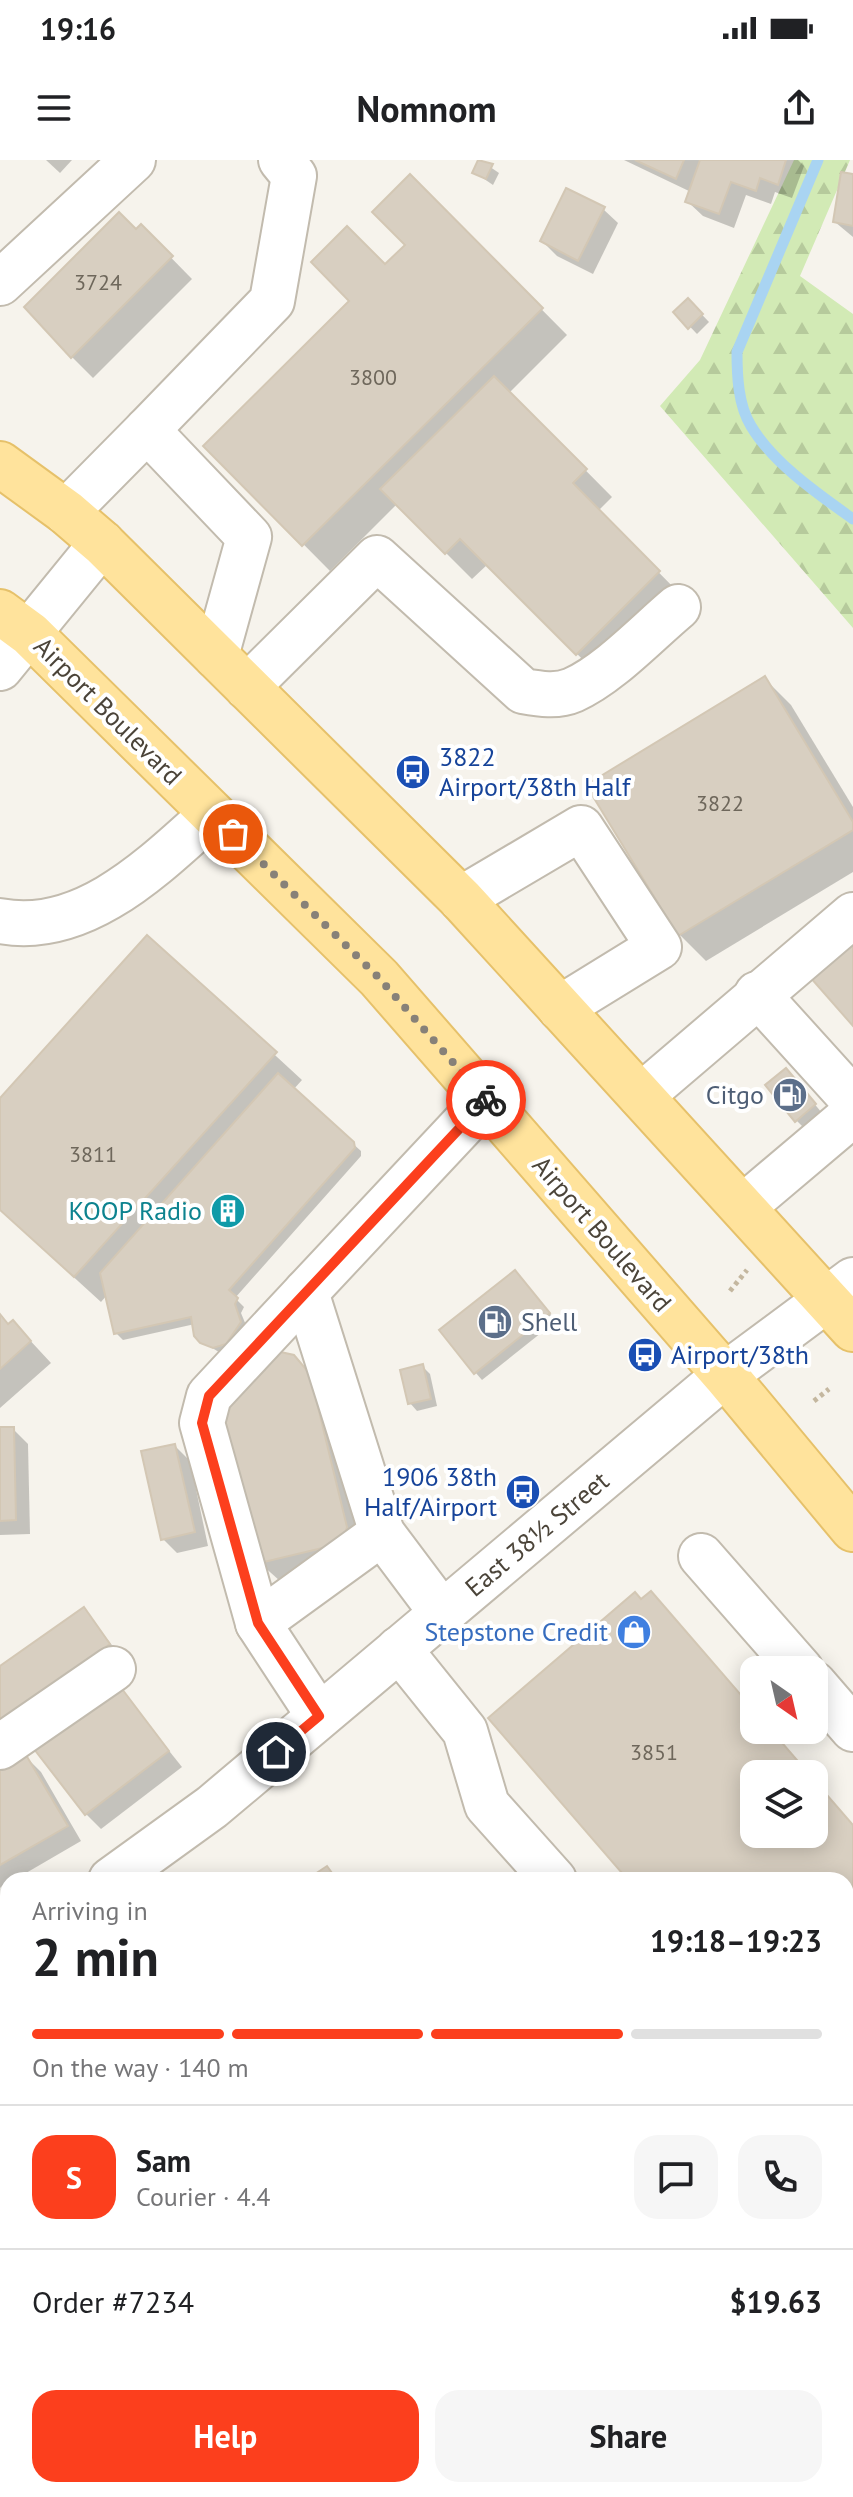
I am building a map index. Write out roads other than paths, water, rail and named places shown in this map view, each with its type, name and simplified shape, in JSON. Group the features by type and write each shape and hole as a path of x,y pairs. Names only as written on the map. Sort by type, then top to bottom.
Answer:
{"main road":[{"path":"0,464 66,512 102,543 461,899 743,1207 844,1303"},
{"name":"Airport Boulevard","path":"15,623 379,978 725,1375 853,1529"}],"street":[{"path":"0,283 133,160"},
{"path":"66,512 272,301 294,176 281,160"},
{"path":"147,430 249,537 216,656"},
{"path":"0,668 15,623 102,543"},
{"path":"247,687 377,558 523,691 547,695 572,691 593,678 678,607"},
{"path":"0,921 13,923 74,916 146,873 212,814"},
{"path":"461,899 581,828 659,947 560,1008"},
{"path":"641,1096 853,915"},
{"path":"757,994 853,1100"},
{"path":"319,1716 258,1623 202,1423 209,1396 486,1100"},
{"path":"743,1207 853,1114"},
{"path":"306,1292 382,1533 442,1613"},
{"name":"East 38½ Street","path":"122,1872 212,1807 725,1375 844,1303"},
{"path":"258,1623 382,1533"},
{"path":"701,1556 789,1656"},
{"path":"399,1649 465,1731 487,1805 547,1872"},
{"path":"0,1747 113,1669"},
{"path":"828,1699 852,1726"}],"waterway":[{"path":"818,160 737,352 738,380 743,409 760,440 797,477 853,519"}],"place":[{"name":"3822 Airport/38th Half","path":"413,772"},
{"name":"Citgo","path":"790,1095"},
{"name":"KOOP Radio","path":"228,1211"},
{"name":"Shell","path":"495,1322"},
{"name":"Airport/38th","path":"645,1355"},
{"name":"1906 38th Half/Airport","path":"523,1492"},
{"name":"Stepstone Credit","path":"634,1632"}]}
